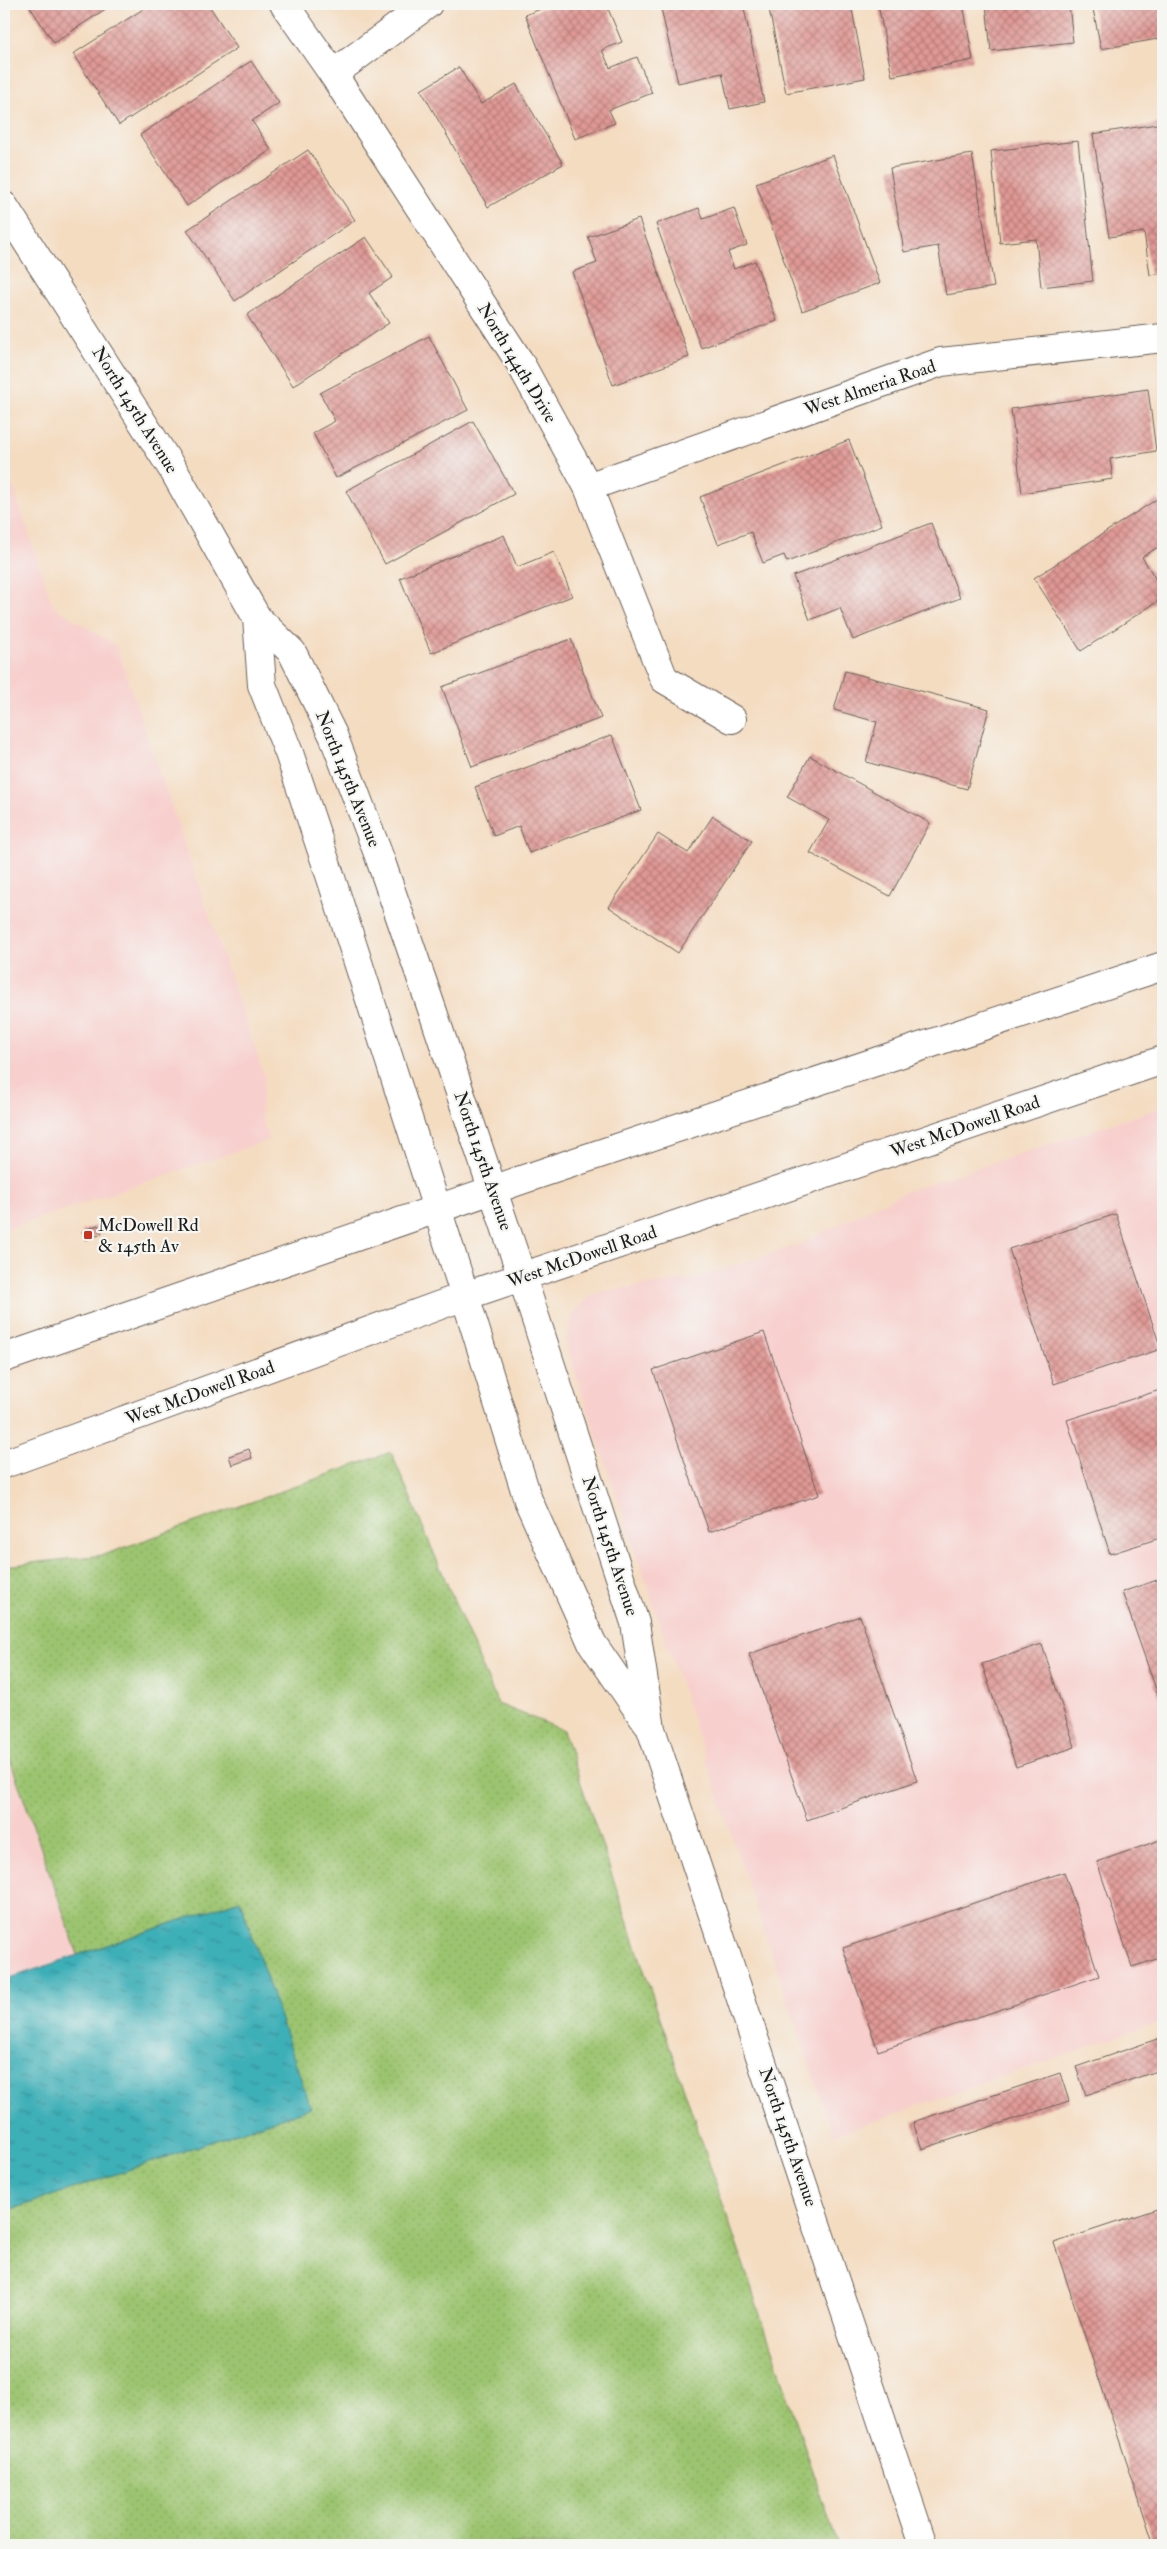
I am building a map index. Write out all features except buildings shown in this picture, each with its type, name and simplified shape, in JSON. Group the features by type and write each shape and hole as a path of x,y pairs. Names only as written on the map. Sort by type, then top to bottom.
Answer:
{"street":[{"name":"North 144th Drive","path":"284,4 333,74 519,360 588,487 664,679 732,719"},
{"path":"333,74 428,4"},
{"name":"North 145th Avenue","path":"4,206 175,473 257,618 292,652 333,735 379,856 493,1190 635,1623 651,1728 924,2545"},
{"name":"West Almeria Road","path":"588,487 941,362 1163,338"},
{"name":"North 145th Avenue","path":"257,618 262,685 288,753 438,1209 528,1500 592,1643 651,1728"},
{"path":"4,1358 493,1190 1163,966"},
{"name":"West McDowell Road","path":"4,1464 466,1296 1163,1060"}],"shaded area":[{"path":"4,460 53,606 116,646 265,1078 260,1115 269,1140 4,1230"},
{"path":"1163,1107 1163,2021 833,2135 575,1372 566,1340 573,1315 587,1298 603,1291 692,1279 796,1246 907,1191"},
{"path":"4,1742 78,1955 4,1980"}],"green space":[{"path":"391,1452 498,1704 563,1730 838,2545 4,2545 4,2212 310,2108 240,1900 78,1955 4,1742 4,1566 103,1555"}],"water":[{"path":"240,1900 311,2108 4,2212 4,1980"}],"place":[{"name":"McDowell Rd & 145th Av","path":"88,1235"}]}
